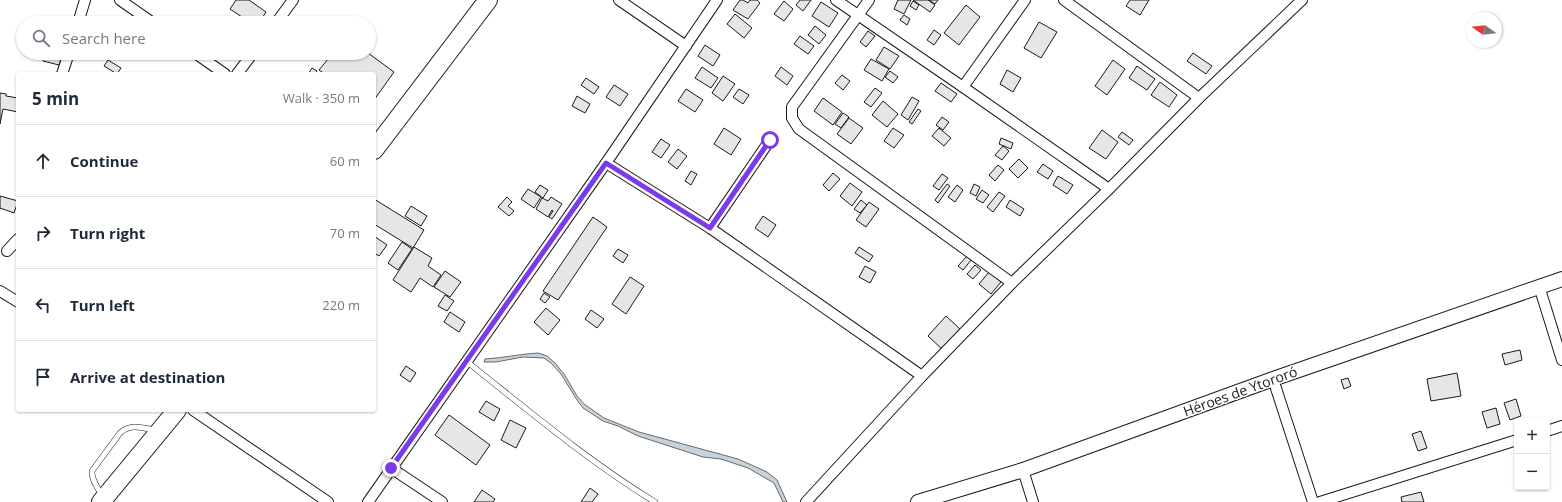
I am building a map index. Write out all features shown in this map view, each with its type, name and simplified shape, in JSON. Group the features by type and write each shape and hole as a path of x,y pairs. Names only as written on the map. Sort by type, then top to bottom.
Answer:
{"highway":[{"path":"376,147 488,0"},
{"path":"102,501 175,412"}],"main road":[{"name":"Héroes de Ytororó","path":"918,502 1023,470 1273,379 1562,279"}],"street":[{"path":"80,16 85,0"},
{"path":"120,0 143,16"},
{"path":"281,16 293,0"},
{"path":"619,0 686,46"},
{"path":"368,502 606,163 717,0"},
{"path":"836,0 1109,189"},
{"path":"869,0 792,108 792,118 799,129 1012,283"},
{"path":"963,87 1025,0"},
{"path":"1064,0 1199,98"},
{"path":"806,502 922,376 1012,283 1109,189 1199,98 1302,0"},
{"path":"63,72 67,60"},
{"path":"205,60 222,72"},
{"path":"239,72 248,60"},
{"path":"710,228 770,140"},
{"path":"606,163 710,228 922,376"},
{"path":"6,251 16,241"},
{"path":"1539,286 1562,360"},
{"path":"0,291 16,301"},
{"path":"1273,379 1313,502"},
{"path":"196,412 328,502"},
{"path":"1550,430 1562,426"},
{"path":"1320,502 1514,441"},
{"path":"391,468 442,502"},
{"path":"1023,470 1033,502"}],"lane":[{"path":"466,361 568,443 617,479 655,502"},
{"path":"102,501 93,479 92,471 120,433 126,428 132,426 160,431"}],"shaded area":[{"path":"538,353 547,356 555,363 584,404 604,418 639,432 738,459 767,472 777,480 787,502 783,502 774,483 748,468 721,459 703,457 638,436 618,426 603,421 583,408 561,374 544,358 523,357 496,362 484,362 485,359"}],"building":[{"path":"236,0 249,0 266,12 263,16 240,16 230,9"},
{"path":"740,0 748,3 750,0 757,0 760,3 748,19 733,10"},
{"path":"800,0 811,0 803,11 796,5"},
{"path":"898,0 911,0 904,14 894,9"},
{"path":"913,0 928,0 935,5 930,12"},
{"path":"929,0 938,0 935,4"},
{"path":"1130,0 1149,0 1140,15 1126,6"},
{"path":"784,1 793,9 784,21 774,14"},
{"path":"913,1 919,5 916,10 910,6"},
{"path":"821,2 838,13 829,27 812,16"},
{"path":"966,5 980,17 959,45 944,33"},
{"path":"735,14 752,28 744,38 727,24"},
{"path":"904,15 910,19 907,25 900,20"},
{"path":"1039,22 1057,32 1041,58 1024,48"},
{"path":"815,26 826,35 819,44 808,35"},
{"path":"934,30 941,35 934,45 927,40"},
{"path":"868,31 875,36 866,47 860,42"},
{"path":"800,36 814,46 808,54 794,44"},
{"path":"705,45 720,55 713,66 698,56"},
{"path":"884,47 899,56 890,69 876,60"},
{"path":"1193,53 1212,66 1206,74 1187,61"},
{"path":"376,59 394,72 376,97 376,72 322,72 319,70 327,60"},
{"path":"871,59 889,69 882,81 864,70"},
{"path":"43,60 61,60 59,65"},
{"path":"108,60 121,68 118,72 114,72 104,66"},
{"path":"1113,60 1125,69 1107,95 1095,86"},
{"path":"1137,66 1155,79 1147,90 1129,78"},
{"path":"702,67 718,78 711,88 695,78"},
{"path":"781,67 793,76 787,85 775,76"},
{"path":"312,68 317,71 316,72 309,72"},
{"path":"1007,70 1021,78 1013,92 1000,84"},
{"path":"890,71 898,77 893,83 885,77"},
{"path":"842,75 850,81 843,90 835,83"},
{"path":"723,76 735,84 723,101 712,93"},
{"path":"586,78 599,87 594,94 581,85"},
{"path":"1160,82 1177,95 1169,107 1151,95"},
{"path":"941,83 957,94 951,102 935,91"},
{"path":"614,85 628,94 620,106 606,97"},
{"path":"875,88 882,93 871,107 864,102"},
{"path":"686,89 703,100 695,112 678,101"},
{"path":"739,89 749,95 743,104 733,97"},
{"path":"0,93 16,98 16,112 3,109 0,124"},
{"path":"577,96 590,104 585,113 572,106"},
{"path":"912,97 919,101 908,120 901,115"},
{"path":"823,98 842,112 833,125 814,111"},
{"path":"883,101 898,114 887,127 872,115"},
{"path":"918,109 921,111 912,124 909,122"},
{"path":"843,113 849,117 841,128 835,124"},
{"path":"942,117 949,122 943,130 936,125"},
{"path":"849,118 863,128 851,144 837,134"},
{"path":"724,128 741,139 731,155 714,144"},
{"path":"893,128 904,135 894,148 884,141"},
{"path":"939,128 951,138 944,146 932,136"},
{"path":"1102,130 1118,142 1106,159 1089,148"},
{"path":"1122,132 1133,140 1129,145 1118,137"},
{"path":"1001,138 1013,143 1011,149 999,144"},
{"path":"661,139 670,145 661,158 652,152"},
{"path":"1003,146 1009,151 1002,160 995,155"},
{"path":"678,149 687,156 677,169 668,162"},
{"path":"1019,159 1028,168 1018,178 1009,169"},
{"path":"1043,164 1053,171 1048,179 1037,172"},
{"path":"998,165 1004,170 995,181 989,175"},
{"path":"691,171 697,174 691,185 685,181"},
{"path":"833,173 840,179 829,191 823,185"},
{"path":"942,174 948,178 939,190 933,186"},
{"path":"1058,176 1073,185 1067,194 1053,185"},
{"path":"850,183 862,192 852,206 840,196"},
{"path":"947,184 950,186 938,203 935,200"},
{"path":"974,184 980,187 976,196 970,193"},
{"path":"540,185 548,190 543,198 535,192"},
{"path":"957,185 963,190 955,202 948,197"},
{"path":"528,189 541,197 534,208 521,199"},
{"path":"982,190 989,195 983,203 976,199"},
{"path":"999,192 1005,196 993,212 987,207"},
{"path":"0,196 16,200 14,213 0,208"},
{"path":"507,197 512,202 508,206 514,211 509,216 498,207"},
{"path":"551,197 562,204 552,219 549,217 553,211 552,210 548,217 536,209 542,198 548,201"},
{"path":"376,200 424,230 413,248 376,225"},
{"path":"861,200 867,205 860,213 854,209"},
{"path":"1010,200 1024,209 1020,216 1006,207"},
{"path":"869,202 879,209 866,227 856,220"},
{"path":"411,206 427,216 421,226 405,216"},
{"path":"763,216 776,225 768,237 755,228"},
{"path":"593,217 607,227 558,300 543,291"},
{"path":"376,237 387,245 379,256 376,254"},
{"path":"402,242 412,249 398,270 388,263"},
{"path":"414,247 432,258 428,266 441,275 433,287 420,278 411,292 393,280"},
{"path":"859,247 873,256 869,262 855,253"},
{"path":"618,249 628,255 623,263 613,256"},
{"path":"968,255 972,259 963,270 958,266"},
{"path":"975,265 981,270 973,279 967,274"},
{"path":"865,266 876,272 870,283 859,277"},
{"path":"445,271 461,282 450,297 434,287"},
{"path":"989,272 1001,282 991,294 979,284"},
{"path":"630,277 644,286 626,314 612,304"},
{"path":"544,293 550,297 545,303 540,299"},
{"path":"445,295 454,301 447,311 438,306"},
{"path":"546,308 560,320 548,335 534,322"},
{"path":"591,310 604,319 597,328 585,319"},
{"path":"450,312 465,322 459,332 444,322"},
{"path":"946,316 961,330 943,350 928,336"},
{"path":"1520,350 1522,360 1505,365 1502,354"},
{"path":"406,366 416,373 410,382 400,375"},
{"path":"1457,373 1461,396 1431,401 1427,379"},
{"path":"1348,378 1351,386 1344,389 1341,380"},
{"path":"1516,399 1521,416 1510,420 1504,403"},
{"path":"486,401 500,409 494,421 479,412"},
{"path":"1496,408 1500,424 1487,428 1482,412"},
{"path":"449,415 490,445 476,465 435,435"},
{"path":"510,420 526,428 516,448 501,440"},
{"path":"1421,431 1427,448 1418,451 1412,434"},
{"path":"590,488 598,494 592,502 581,502"},
{"path":"482,490 495,499 493,502 474,502"},
{"path":"1421,492 1424,502 1402,502 1401,497"}],"route":[{"path":"391,468 606,163 710,228 770,140"}]}
